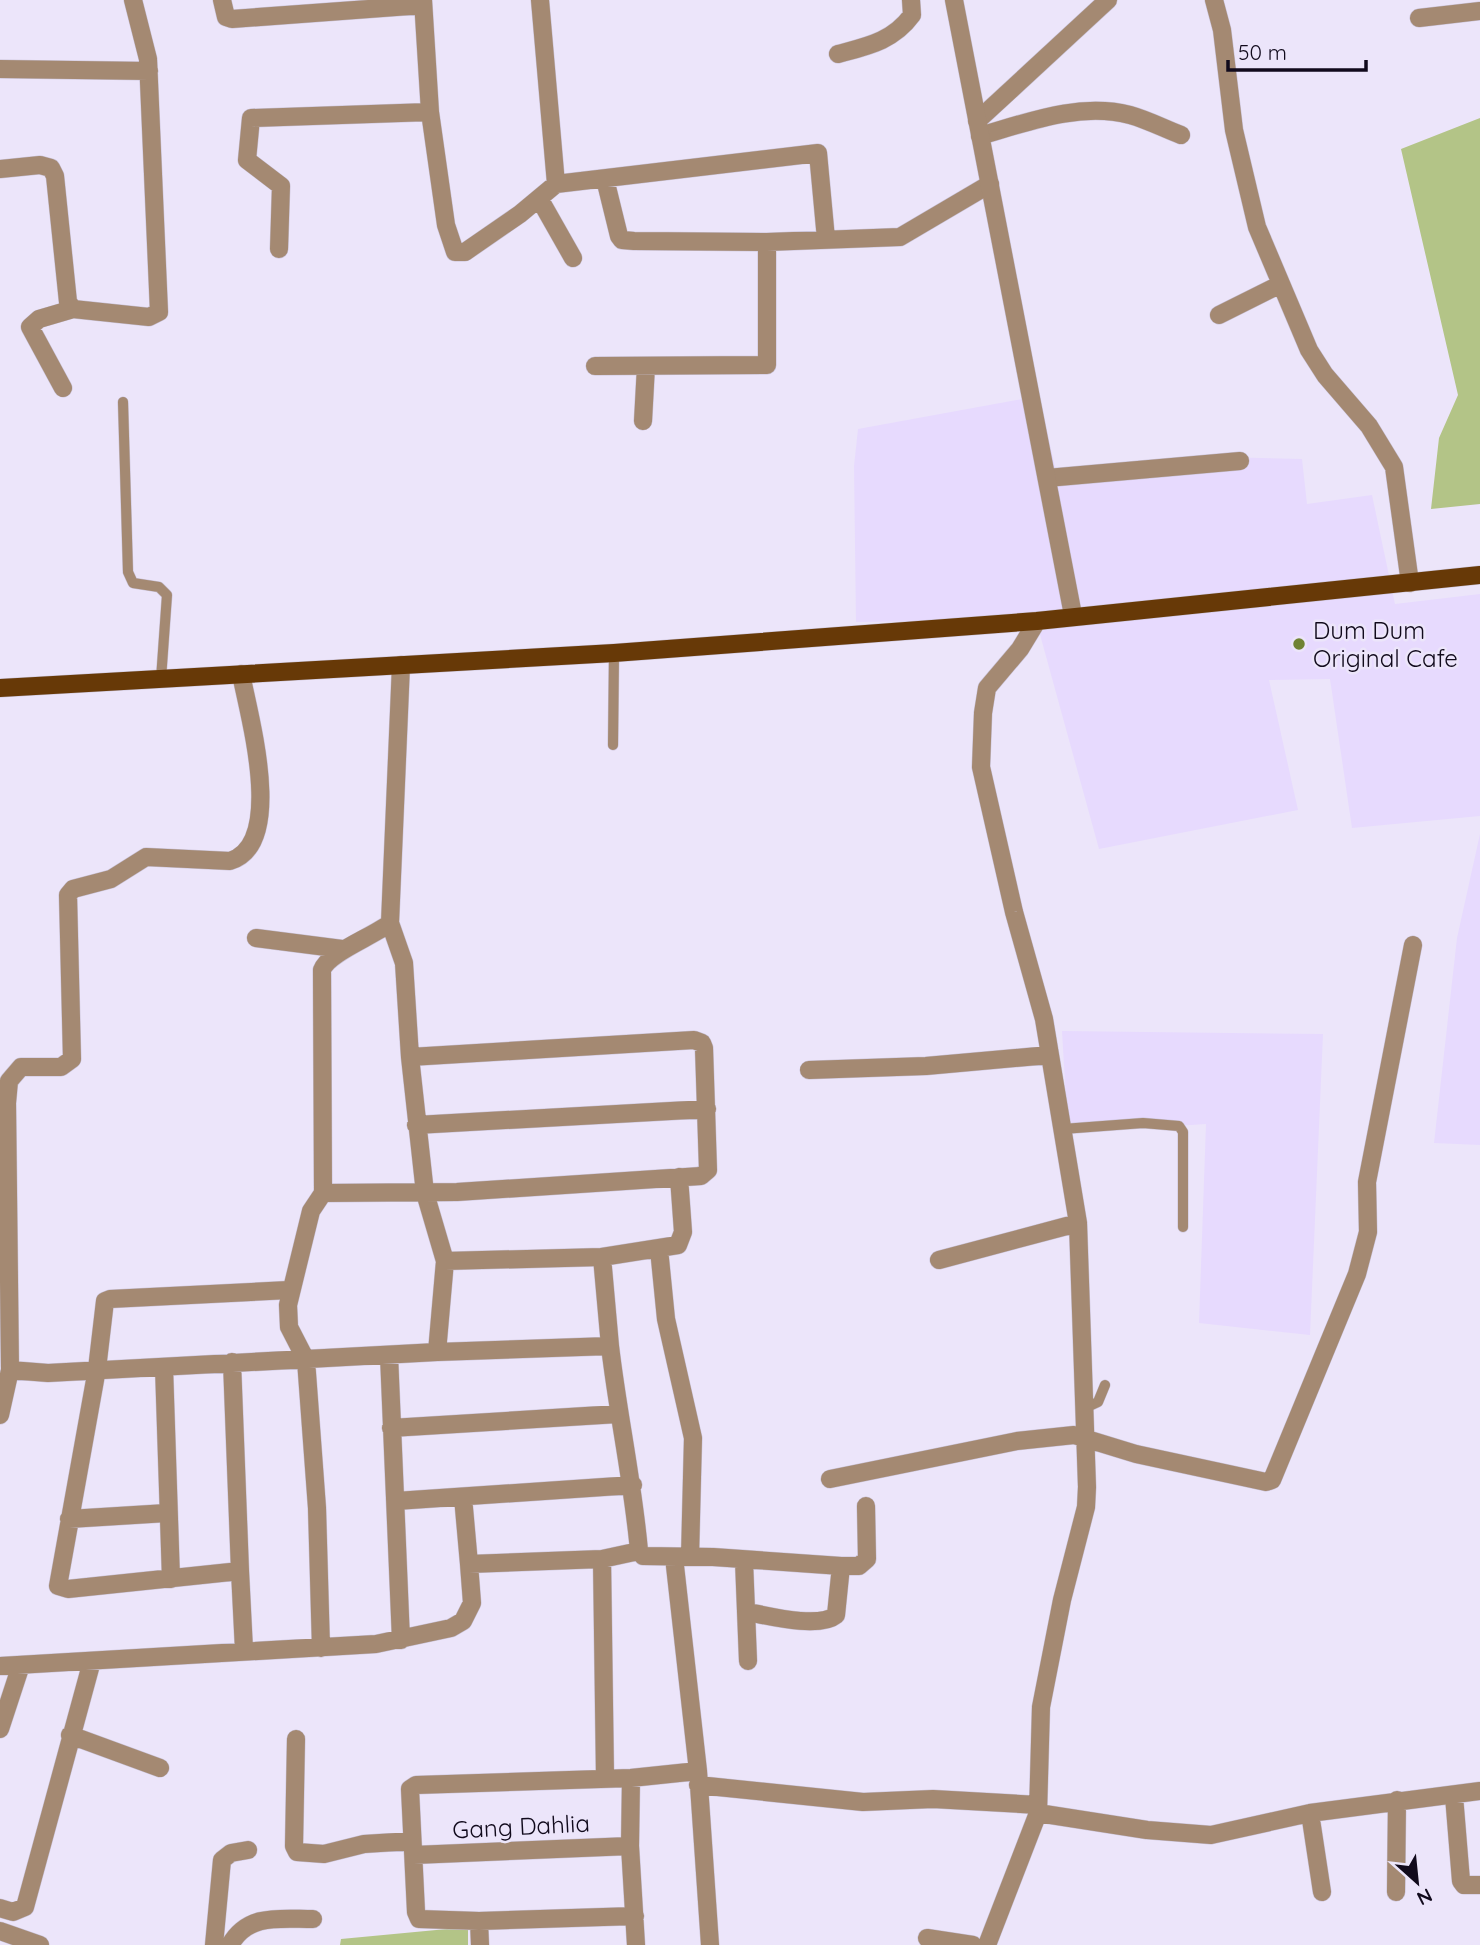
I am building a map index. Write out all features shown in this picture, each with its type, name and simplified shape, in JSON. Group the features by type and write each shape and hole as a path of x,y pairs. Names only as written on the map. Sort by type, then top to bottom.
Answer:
{"main road":[{"path":"0,688 614,653 1039,620 1480,575"}],"street":[{"path":"63,388 30,327 39,318 73,309 149,317 159,313 149,71 146,44 134,0"},
{"path":"222,0 226,17 232,19 423,3 430,113 446,225 455,252 465,252 556,184 818,153 826,239"},
{"path":"540,0 556,184"},
{"path":"838,54 878,44 892,36 912,15 911,0"},
{"path":"954,0 1047,478 1067,616"},
{"path":"979,129 1108,0"},
{"path":"1214,0 1222,30 1234,130 1257,227 1279,285 1309,350 1325,375 1369,426 1394,467 1410,583"},
{"path":"1419,18 1480,11"},
{"path":"0,69 149,71"},
{"path":"979,129 1090,111 1133,116 1181,135"},
{"path":"279,249 281,186 247,160 251,118 430,113"},
{"path":"0,169 40,165 51,168 55,176 68,302 73,309"},
{"path":"605,179 622,240 767,242 900,237 990,184"},
{"path":"539,198 573,258"},
{"path":"595,366 767,365 767,242"},
{"path":"1219,315 1279,285"},
{"path":"643,421 646,366"},
{"path":"1047,478 1240,461"},
{"path":"987,1945 1038,1809 1041,1707 1062,1600 1086,1507 1078,1223 1044,1019 1014,912 981,767 982,713 987,688 1020,649 1039,620"},
{"path":"401,665 390,923 404,963 416,1125 425,1193 444,1261 437,1352"},
{"path":"0,1415 10,1370 6,1156 8,1088 12,1076 21,1067 61,1067 72,1059 68,895 73,889 111,878 146,857 230,861 243,857 251,849 261,781 241,674"},
{"path":"321,1648 317,1508 306,1360 289,1327 289,1290 311,1211 323,1193 320,980 324,963 342,949 358,944 390,923"},
{"path":"256,938 342,949"},
{"path":"830,1479 1017,1441 1086,1436 1136,1454 1266,1482 1272,1480 1357,1274 1368,1232 1367,1182 1413,945"},
{"path":"323,1193 425,1193 701,1176 708,1170 702,1043 694,1040 410,1057"},
{"path":"809,1070 926,1066 1049,1055"},
{"path":"416,1125 707,1109"},
{"path":"444,1261 602,1257 673,1247 681,1240 679,1177"},
{"path":"939,1260 1078,1223"},
{"path":"659,1249 666,1318 693,1438 682,1557 710,1945"},
{"path":"602,1257 618,1414 633,1485 639,1551 643,1556 859,1566 867,1559 866,1506"},
{"path":"240,1571 62,1589 58,1582 97,1369 103,1305 110,1299 289,1290"},
{"path":"10,1370 48,1373 437,1352 610,1346"},
{"path":"389,1355 401,1640"},
{"path":"232,1362 244,1650"},
{"path":"164,1367 171,1579"},
{"path":"391,1427 618,1414"},
{"path":"396,1502 633,1485"},
{"path":"0,1666 244,1650 321,1648 401,1640 463,1622 472,1603 463,1497"},
{"path":"69,1519 167,1513"},
{"path":"469,1564 602,1559 639,1551"},
{"path":"602,1559 605,1777"},
{"path":"744,1561 748,1661"},
{"path":"748,1612 786,1619 832,1618 836,1615 841,1566"},
{"path":"0,1908 13,1912 25,1907 92,1661"},
{"path":"0,1729 21,1665"},
{"path":"70,1735 160,1768"},
{"name":"Gang Dahlia","path":"296,1739 294,1835 297,1852 324,1854 364,1844 413,1848 630,1846"},
{"path":"635,1916 479,1922 419,1919 416,1912 408,1794 412,1787 605,1777 698,1778 863,1802 933,1799 1038,1809 1147,1830 1211,1835 1310,1813 1480,1791"},
{"path":"631,1778 630,1846 636,1945"},
{"path":"1454,1796 1461,1881 1464,1885 1480,1885"},
{"path":"1396,1892 1397,1800"},
{"path":"1310,1813 1322,1892"},
{"path":"214,1945 222,1860 231,1853 248,1850"},
{"path":"230,1945 248,1924 261,1920 313,1919"},
{"path":"479,1922 480,1945"},
{"path":"0,1931 40,1945"},
{"path":"926,1938 974,1945"}],"lane":[{"path":"123,402 128,572 133,583 159,587 167,595 161,679"},
{"path":"614,653 614,745"},
{"path":"1063,1129 1143,1123 1180,1126 1183,1132 1183,1227"},
{"path":"1083,1409 1098,1402 1105,1385"}],"shaded area":[{"path":"1039,396 1058,480 1219,457 1302,459 1307,504 1372,495 1395,604 1480,594 1480,816 1352,828 1330,679 1269,680 1298,810 1099,849 1036,620 856,622 854,466 858,429"},
{"path":"1480,834 1480,1145 1434,1143 1457,938"},
{"path":"1062,1031 1323,1034 1310,1335 1199,1323 1206,1124 1068,1133"}],"green space":[{"path":"1480,118 1480,504 1431,509 1439,438 1458,395 1401,149"},
{"path":"468,1927 468,1945 340,1945 341,1939"}],"place":[{"name":"Dum Dum Original Cafe","path":"1299,644"}]}
